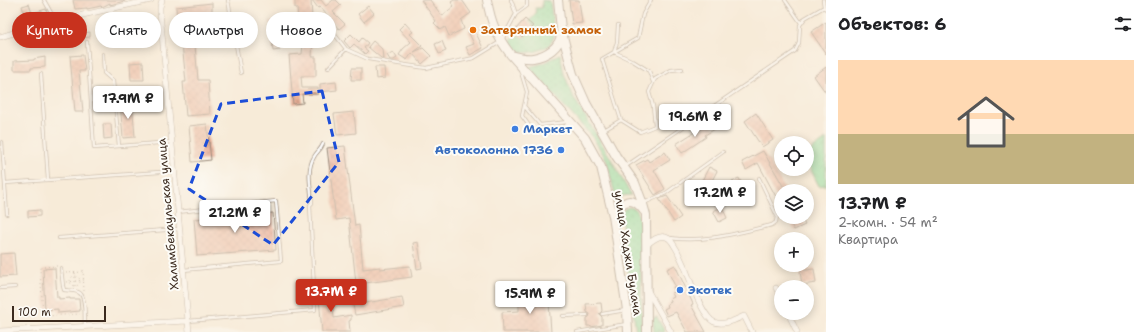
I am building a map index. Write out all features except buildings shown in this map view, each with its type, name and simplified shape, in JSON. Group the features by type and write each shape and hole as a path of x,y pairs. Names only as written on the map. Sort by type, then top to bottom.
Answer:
{"main road":[{"name":"улица Хаджи Булача","path":"487,0 489,14 501,41 511,55 585,138 601,167 613,216 627,310 628,328"},
{"name":"улица Хаджи Булача","path":"558,0 561,29 573,74 586,103 602,132 635,183 646,215 647,332"},
{"path":"511,55 532,58 549,52 558,43 561,37 561,29"},
{"path":"613,216 619,206 626,202 640,205 646,215"}],"street":[{"path":"87,14 151,0 162,1"},
{"name":"Халимбекаульская улица","path":"162,1 160,12 188,332"},
{"path":"0,37 12,34"},
{"path":"646,246 656,238 664,236 667,237 680,257 702,308 711,320 718,323 727,322 744,316 752,332"},
{"path":"646,287 671,332"},
{"path":"791,320 797,332"},
{"path":"0,331 187,321"}],"lane":[{"path":"44,0 50,12"},
{"path":"228,0 241,73"},
{"path":"511,0 516,14"},
{"path":"336,36 346,49 368,59 426,68 474,58 501,41 516,14 527,6 527,0"},
{"path":"651,0 643,14 638,38 602,59 621,120 640,132 655,126 653,106 649,92 653,82 655,78 671,70 682,69"},
{"path":"785,0 801,23"},
{"path":"624,168 795,51 799,43 801,23 805,18 825,8 824,0"},
{"path":"614,52 618,42 618,25"},
{"path":"87,42 94,148 172,142"},
{"path":"328,68 346,49"},
{"path":"614,52 633,61 649,72 653,82"},
{"path":"103,54 104,72 113,82 119,146"},
{"path":"518,63 527,92 522,116 533,131 558,132 571,122"},
{"path":"41,74 48,180"},
{"path":"524,106 540,125 571,122"},
{"path":"602,132 621,120"},
{"path":"2,142 7,214"},
{"path":"187,321 315,310 310,205 312,203 309,167 313,157 321,149 323,144"},
{"path":"643,204 666,193 723,152"},
{"path":"5,183 174,171"},
{"path":"667,237 688,240 720,237 772,225 776,222 777,216 759,178"},
{"path":"178,212 276,201 281,261 182,270"},
{"path":"59,238 179,229"},
{"path":"61,268 64,290 82,294 84,299 85,326"},
{"path":"0,288 15,287"},
{"path":"602,314 627,310"},
{"path":"563,316 587,315"},
{"path":"577,332 628,328"}],"path":[{"path":"61,268 58,266 42,267 40,269 43,313 46,316 84,314"},
{"path":"62,273 84,271 85,289 82,294"},
{"path":"75,272 75,286"},
{"path":"75,276 80,280"},
{"path":"70,281 71,278 75,276"},
{"path":"75,286 79,284 80,280"},
{"path":"62,282 84,280"},
{"path":"70,281 72,285 75,286"}],"highlighted area":[{"path":"322,91 339,162 273,245 189,189 221,104"}],"green space":[{"path":"542,0 550,1 553,25 553,39 551,43 547,47 536,51 518,52 514,50 508,43 517,34 523,38 534,26 529,21 536,14 535,8 542,8"},
{"path":"560,54 564,74 574,98 631,195 622,196 616,199 606,159 593,138 529,67 544,63"},
{"path":"826,139 826,185 819,186 814,176 814,148"},
{"path":"629,207 636,210 640,222 642,332 636,332 621,214 624,209"},
{"path":"657,317 665,332 654,332 653,318"}],"place":[{"name":"Затерянный замок","path":"473,30"},
{"name":"Маркет","path":"515,129"},
{"name":"Автоколонна 1736","path":"561,150"},
{"name":"Экотек","path":"680,290"}]}
